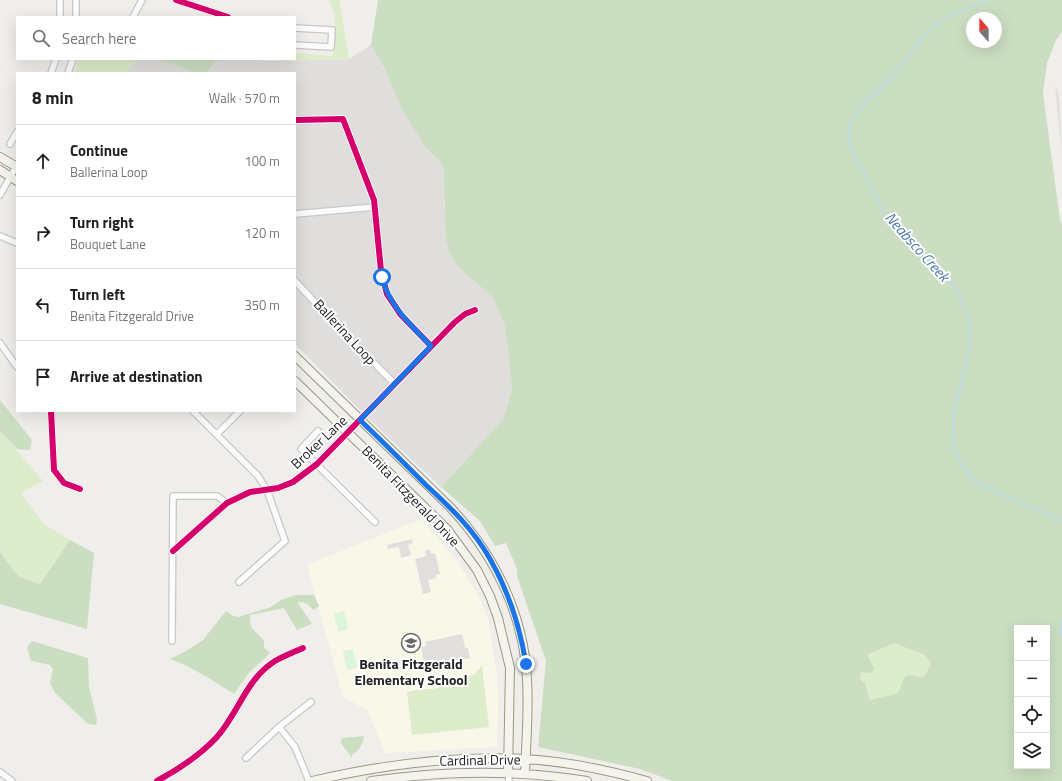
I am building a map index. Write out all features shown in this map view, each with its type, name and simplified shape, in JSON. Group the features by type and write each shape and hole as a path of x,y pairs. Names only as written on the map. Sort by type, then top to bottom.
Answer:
{"main road":[{"path":"0,157 16,165"},
{"path":"0,170 13,179"},
{"name":"Benita Fitzgerald Drive","path":"296,357 461,519 481,544 499,576 518,625 526,664 528,693 525,778"},
{"name":"Benita Fitzgerald Drive","path":"296,382 447,529 469,557 485,585 498,618 510,668 508,777"},
{"name":"Cardinal Drive","path":"310,781 414,763 457,759 509,758 587,767 647,781"},
{"name":"Cardinal Drive","path":"371,781 444,773 587,781"}],"street":[{"path":"60,0 60,16"},
{"path":"76,0 76,16"},
{"path":"134,16 142,0"},
{"path":"176,0 213,15"},
{"path":"296,28 332,30 331,48 296,45"},
{"path":"51,72 56,60"},
{"path":"68,72 73,60"},
{"path":"296,120 343,119 375,207 381,271 387,294 401,315 431,346"},
{"path":"10,144 16,134"},
{"path":"0,195 13,179 16,169"},
{"path":"296,214 375,207"},
{"path":"0,236 16,243"},
{"name":"Ballerina Loop","path":"296,281 341,330 395,384"},
{"name":"Broker Lane","path":"173,551 227,503 250,492 278,488 293,482 317,464 461,316 475,310"},
{"path":"0,343 16,367"},
{"path":"51,412 54,470 64,483 80,489"},
{"path":"194,412 254,471 267,490 285,541 239,582"},
{"path":"216,434 239,412"},
{"path":"318,431 301,449 375,522"},
{"path":"172,641 173,496 217,496 227,503"},
{"path":"157,781 192,760 216,738 249,688 269,666 303,648"},
{"path":"246,758 279,727 311,702"},
{"path":"279,727 295,746 310,781"},
{"path":"0,772 12,781"}],"shaded area":[{"path":"371,45 426,148 443,165 444,206 461,270 493,297 505,327 512,388 504,418 441,487 371,421 296,345 296,72 208,72 218,60 280,61 349,59"},
{"path":"137,60 160,60 193,72 128,72 128,70"},
{"path":"1055,84 1059,97 1062,158 1061,148"},
{"name":"Benita Fitzgerald Elementary School","path":"421,519 456,559 477,593 488,618 497,676 497,747 385,753 367,710 343,697 307,565"},
{"path":"412,539 413,543 408,545 411,555 401,558 399,547 388,549 387,545"},
{"path":"430,549 431,554 435,553 440,574 436,575 436,578 428,580 431,592 423,594 415,559 426,556 425,551"},
{"path":"462,634 465,648 468,648 470,658 430,666 429,662 424,663 421,647 426,646 425,642"}],"green space":[{"path":"329,0 339,0 349,59 280,61 296,60 296,53 333,56 335,16"},
{"path":"378,0 1062,0 1062,32 1056,40 1047,63 1043,93 1060,220 1062,225 1062,781 672,781 640,769 538,747 546,661 517,576 517,569 506,543 495,546 480,521 441,487 504,418 512,388 505,327 493,297 461,270 452,258 446,241 443,165 426,148 403,111 385,70 371,45","holes":["894,643 926,656 931,664 925,675 921,677 908,675 904,677 900,690 896,694 870,700 865,683 861,681 860,677 862,672 872,673 874,669 868,656 869,654"]},
{"path":"79,60 136,60 128,72 74,72"},
{"path":"160,60 220,60 216,61 208,72 193,72"},
{"path":"0,400 32,440 30,450 17,449 0,431"},
{"path":"0,431 43,481 21,493 44,524 70,540 40,584 18,576 0,552"},
{"path":"70,540 94,553 87,629 0,604 0,552 18,576 40,584"},
{"path":"296,595 314,595 319,606 314,610 306,603 298,603 312,624 297,630 284,608 250,615 251,627 264,641 264,647 270,653 248,674 234,694 195,670 170,659 203,640 226,611 233,616 238,617 271,607 281,600"},
{"path":"344,611 348,629 338,632 334,613"},
{"path":"32,641 88,658 89,687 97,719 96,725 88,724 55,693 50,683 53,669 50,665 31,661 27,647"},
{"path":"894,642 926,656 931,664 925,675 921,677 908,675 903,681 900,690 896,694 870,700 865,683 860,681 861,674 869,654"},
{"path":"353,649 357,668 347,670 343,651"},
{"path":"482,665 489,727 412,735 407,692 433,689 467,681 466,677 475,674"},
{"path":"364,736 360,747 352,755 352,758 341,743 342,738"}],"waterway":[{"name":"Neabsco Creek","path":"988,0 946,18 927,33 889,80 868,100 854,117 849,130 849,138 850,145 856,159 868,178 882,209 907,238 943,273 962,300 968,315 970,326 969,345 954,419 953,436 956,453 965,469 980,485 1062,520"},
{"name":"Neabsco Creek","path":"1062,619 1060,624 1062,636"}],"cycle path":[{"path":"176,0 225,16"},
{"path":"296,120 343,119 374,200 381,271 387,294 401,315 431,346"},
{"path":"173,551 227,503 250,492 278,488 293,482 317,464 455,322 465,314 475,310"},
{"path":"51,412 54,470 64,483 80,489"},
{"path":"157,781 188,762 203,751 216,738 224,729 249,687 265,668 275,661 303,648"}],"place":[{"name":"Benita Fitzgerald Elementary School","path":"411,643"}],"route":[{"path":"382,277 387,294 394,306 431,346 360,420 450,507 481,544 490,558 513,608 523,644 526,664"}]}
